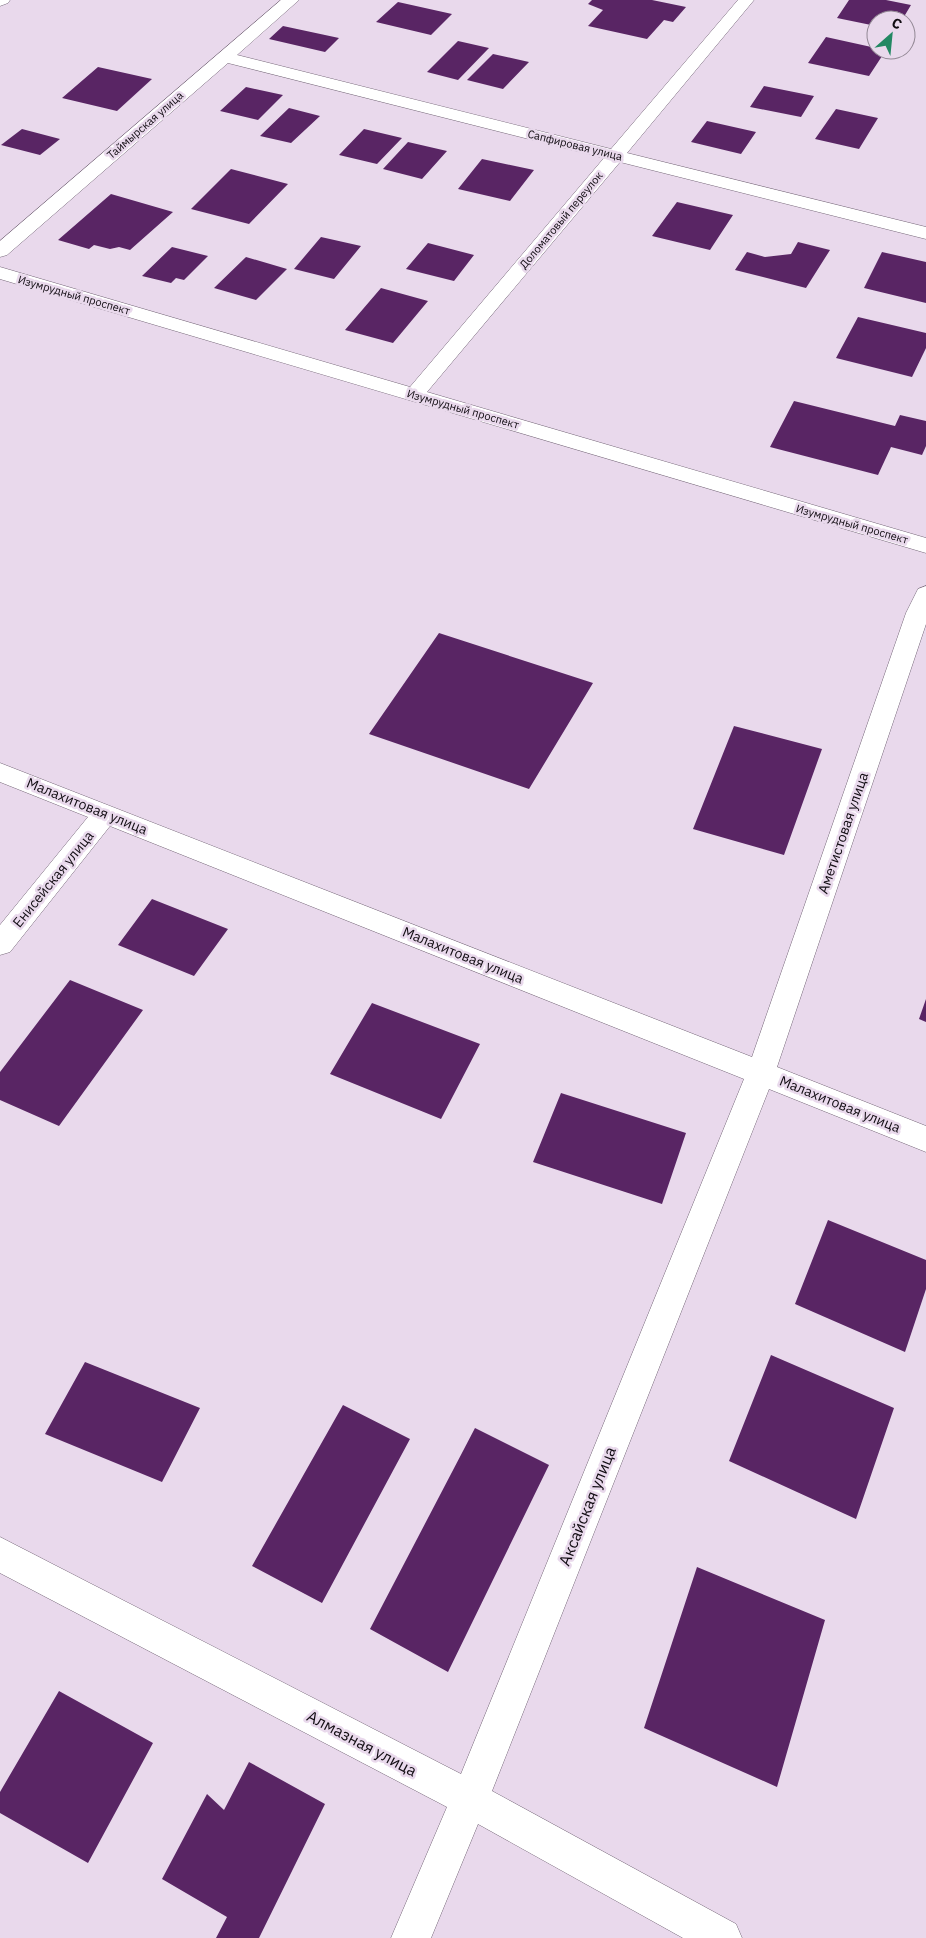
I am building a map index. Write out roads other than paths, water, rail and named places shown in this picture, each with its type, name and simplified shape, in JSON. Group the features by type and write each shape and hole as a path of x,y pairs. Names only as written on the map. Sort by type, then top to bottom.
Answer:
{"street":[{"name":"Таймырская улица","path":"0,251 291,0"},
{"name":"Доломатовый переулок","path":"414,395 746,0"},
{"name":"Сапфировая улица","path":"224,57 926,233"},
{"name":"Изумрудный проспект","path":"0,273 926,546"},
{"name":"Аметистовая улица","path":"761,1073 923,607"},
{"name":"Малахитовая улица","path":"0,772 926,1139"},
{"name":"Енисейская улица","path":"0,944 105,814"},
{"name":"Аксайская улица","path":"411,1938 470,1799 761,1073"},
{"name":"Алмазная улица","path":"0,1554 470,1799 722,1938"}]}
